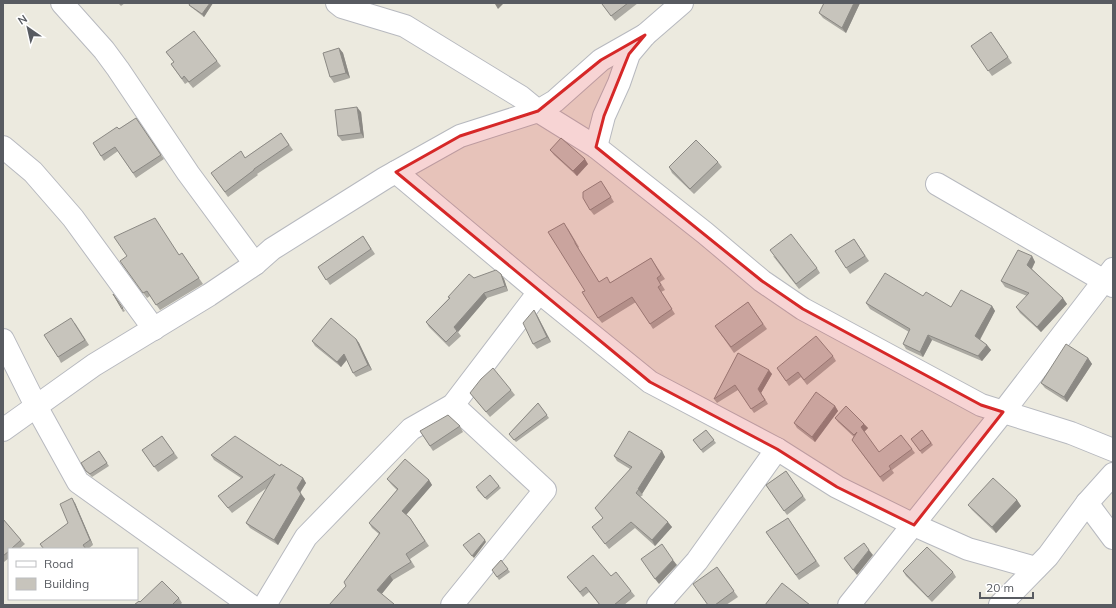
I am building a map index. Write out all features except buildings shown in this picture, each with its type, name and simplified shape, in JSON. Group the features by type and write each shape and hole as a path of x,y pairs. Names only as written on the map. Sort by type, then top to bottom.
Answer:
{"street":[{"path":"62,3 104,50 188,173 255,264"},
{"path":"337,3 342,7 405,26 521,97 538,111 596,147 705,233 762,281 802,309 981,405 1071,433 1113,450"},
{"path":"596,147 604,116 619,83 629,54 645,36 682,3"},
{"path":"3,430 94,365 209,296 255,264 272,248 396,172 460,136 538,111 554,101 601,60 645,36"},
{"path":"3,147 33,172 73,218 154,329"},
{"path":"396,172 539,292 650,382 777,449 837,487 914,525 968,549 1036,568"},
{"path":"849,605 1110,278 937,184"},
{"path":"265,605 306,537 411,429 453,405 539,292"},
{"path":"3,340 36,406 78,482 250,605"},
{"path":"452,605 544,490 453,405"},
{"path":"658,605 697,561 777,449"},
{"path":"1000,605 1048,556 1087,503 1113,474"},
{"path":"1087,503 1113,538"}],"highlighted area":[{"path":"645,35 629,54 604,116 596,147 762,281 803,309 981,405 1003,412 914,525 837,487 777,449 650,382 396,172 460,136 538,111 601,60"}]}
